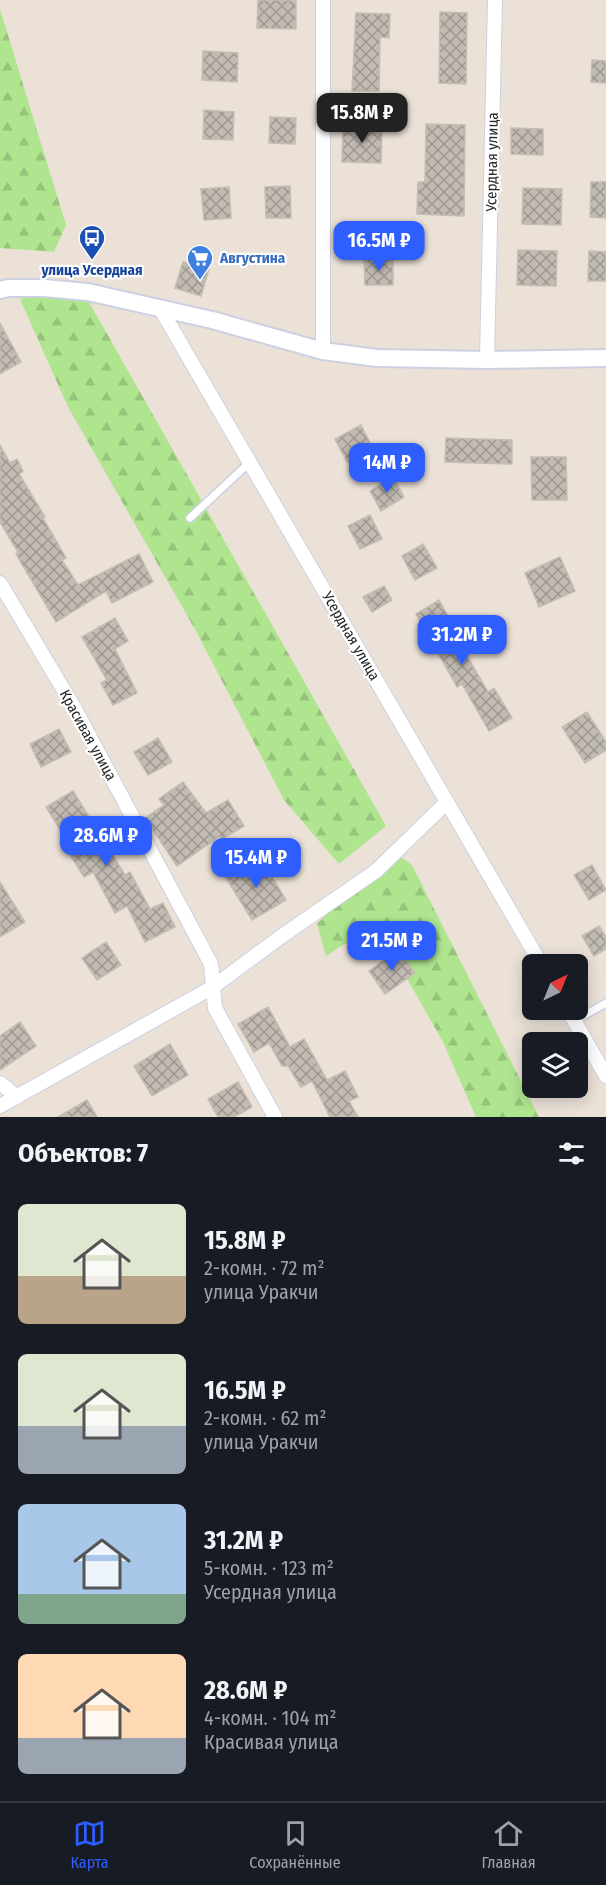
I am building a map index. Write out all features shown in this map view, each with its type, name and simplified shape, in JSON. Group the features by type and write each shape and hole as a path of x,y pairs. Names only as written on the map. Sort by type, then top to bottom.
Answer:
{"street":[{"path":"323,0 323,351"},
{"name":"Усердная улица","path":"487,360 495,0"},
{"path":"0,290 44,288 88,291 212,320 323,351 377,358 487,360 606,358"},
{"name":"Усердная улица","path":"159,308 535,954"},
{"name":"Красивая улица","path":"0,583 75,709 211,964 215,1008 274,1117"},
{"path":"0,1106 213,987 376,871 447,802"},
{"path":"574,1020 606,1076"},
{"path":"0,1083 17,1097"}],"lane":[{"path":"190,518 250,462"},
{"path":"588,1009 606,1003"}],"green space":[{"path":"0,9 66,225 54,252 0,248"},
{"path":"46,295 89,302 386,826 339,864 284,800 196,631 68,407 20,299"},
{"path":"391,850 412,865 522,1083 522,1098 529,1098 539,1117 476,1117 443,1042 385,940 363,932 326,956 317,924"}],"building":[{"path":"258,0 296,0 296,29 257,28"},
{"path":"440,12 467,13 466,84 439,83"},
{"path":"356,13 390,14 389,38 380,37 379,91 352,91"},
{"path":"203,51 238,53 237,82 202,80"},
{"path":"592,60 606,61 606,83 591,82"},
{"path":"204,110 234,112 233,140 203,139"},
{"path":"270,117 296,118 295,144 269,143"},
{"path":"426,124 465,125 464,216 417,214 418,182 425,182"},
{"path":"343,126 382,127 381,163 342,162"},
{"path":"511,128 543,129 543,155 511,154"},
{"path":"591,182 606,182 606,218 590,217"},
{"path":"290,186 291,218 266,218 265,187"},
{"path":"229,187 231,218 204,220 201,189"},
{"path":"523,188 562,189 561,225 522,224"},
{"path":"518,250 557,251 556,286 517,285"},
{"path":"589,251 606,252 606,281 588,281"},
{"path":"364,259 393,259 393,285 365,285"},
{"path":"183,262 209,269 201,296 175,288"},
{"path":"0,323 21,362 0,374"},
{"path":"361,425 373,449 347,462 335,439"},
{"path":"446,438 512,440 512,464 445,462"},
{"path":"0,445 10,463 17,459 23,471 19,474 45,517 43,518 66,558 62,560 78,585 139,554 153,582 112,603 106,591 56,622 0,522"},
{"path":"531,457 566,457 567,500 532,500"},
{"path":"393,477 404,497 381,511 370,491"},
{"path":"370,515 382,539 360,549 348,526"},
{"path":"423,544 437,568 415,580 402,556"},
{"path":"560,557 575,591 539,607 525,573"},
{"path":"384,586 392,600 372,612 363,597"},
{"path":"439,600 453,625 450,627 488,692 494,688 512,718 489,731 462,684 457,687 416,614"},
{"path":"115,618 128,641 115,649 137,693 113,705 101,683 107,680 82,637"},
{"path":"587,712 606,742 606,750 585,763 562,727"},
{"path":"59,729 71,752 41,767 30,744"},
{"path":"158,738 172,762 148,775 134,752"},
{"path":"183,782 206,813 228,800 244,826 222,839 220,836 177,866 145,818 164,805 159,799"},
{"path":"73,791 125,875 130,872 150,909 163,903 175,927 145,942 127,906 115,913 93,872 84,877 65,847 69,844 46,807"},
{"path":"260,857 286,900 252,920 226,878"},
{"path":"592,865 606,890 589,900 574,875"},
{"path":"0,882 25,922 0,937"},
{"path":"599,926 606,937 606,949 594,956 582,936"},
{"path":"106,942 121,965 97,980 82,958"},
{"path":"398,950 415,973 385,994 369,971"},
{"path":"268,1007 290,1047 304,1039 327,1080 345,1071 358,1097 349,1101 358,1117 330,1117 312,1081 301,1087 288,1066 282,1066 269,1043 254,1052 238,1024"},
{"path":"20,1022 36,1046 0,1070 0,1036"},
{"path":"170,1044 188,1075 152,1096 134,1066"},
{"path":"238,1082 252,1107 234,1117 218,1117 208,1099"},
{"path":"87,1100 97,1117 58,1117"}],"place":[{"name":"улица Усердная","path":"92,261"},
{"name":"Августина","path":"200,281"}]}
